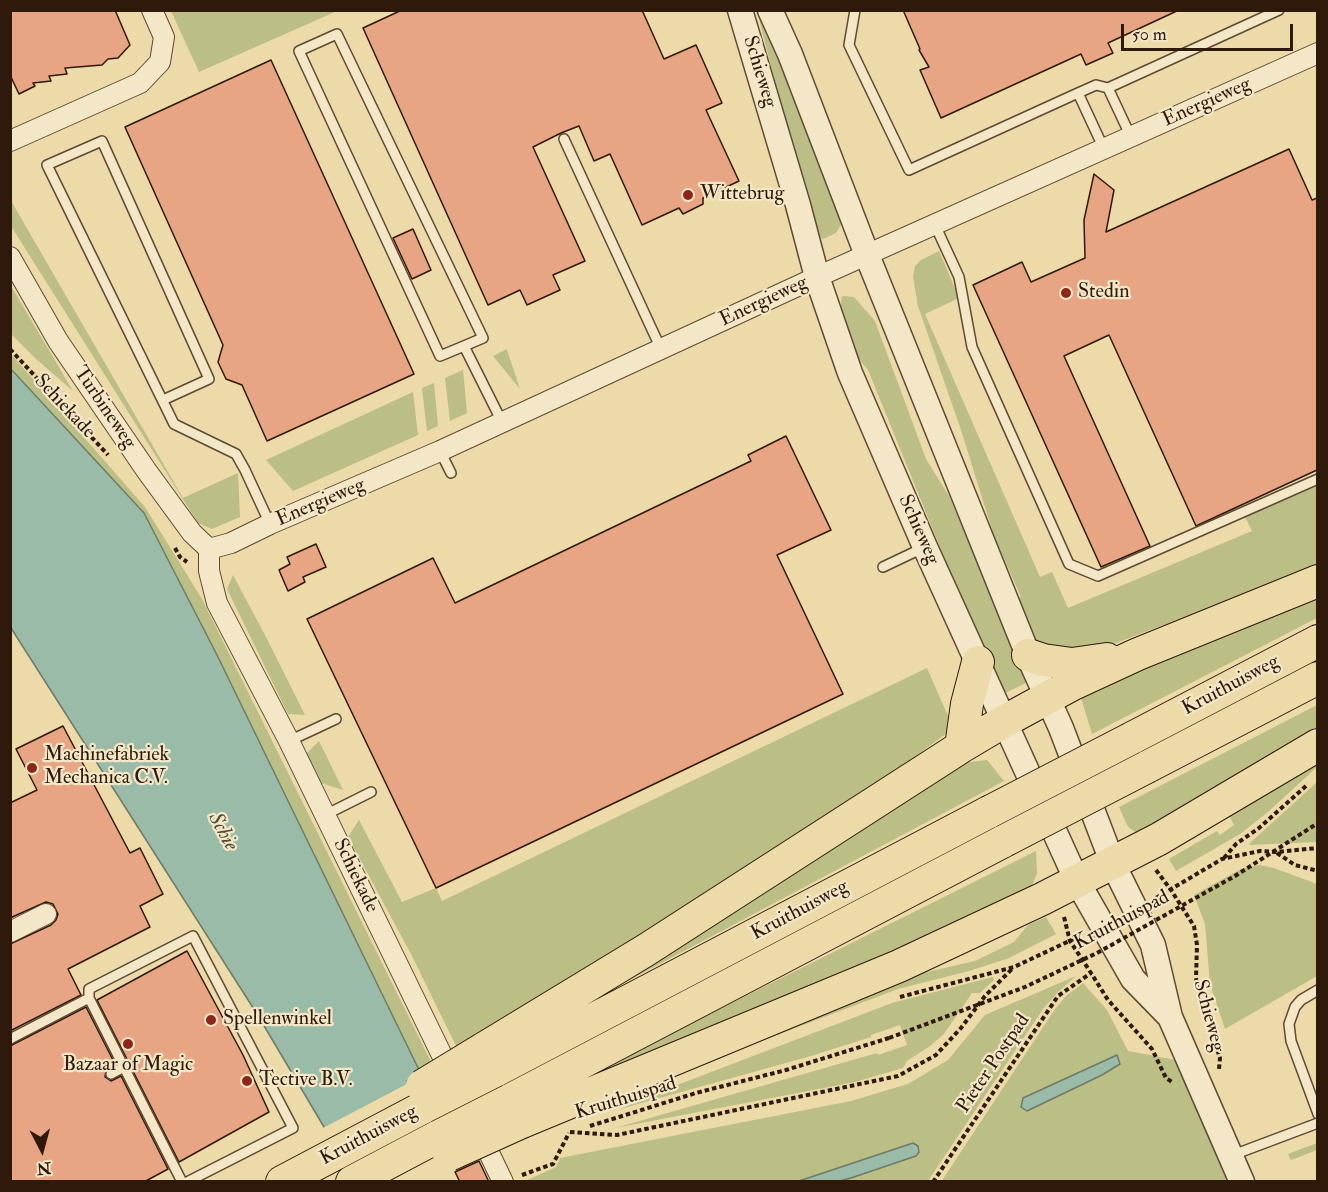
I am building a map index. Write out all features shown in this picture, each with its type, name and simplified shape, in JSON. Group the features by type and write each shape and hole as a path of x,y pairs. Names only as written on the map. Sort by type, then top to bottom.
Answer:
{"highway":[{"path":"489,1060 646,950 1003,722 1079,681 1138,654 1317,581"},
{"name":"Kruithuisweg","path":"282,1182 390,1126 489,1060 989,812 1317,641"},
{"path":"1028,655 1043,660 1072,664 1138,654"},
{"path":"961,747 967,704 978,662"},
{"name":"Kruithuisweg","path":"516,1111 1004,841 1317,678"},
{"path":"359,1178 411,1172 516,1111 899,966 1113,864 1317,745"}],"street":[{"path":"10,141 140,83 160,62 164,37 152,10"},
{"name":"Schieweg","path":"740,10 817,277 850,373 1003,722 1077,881 1133,979 1170,1017"},
{"name":"Schieweg","path":"770,10 790,54 867,255 1028,655 1048,698 1113,864 1153,945 1170,1017 1242,1182"},
{"name":"Energieweg","path":"209,549 231,543 270,524 440,452 817,277 1317,53"},
{"name":"Turbineweg","path":"10,257 58,341 192,532 209,549"},
{"name":"Schiekade","path":"209,549 209,571 217,603 289,741 509,1180"},
{"path":"10,932 46,914"}],"lane":[{"path":"855,10 849,45 909,170 1096,85 1108,88 1279,10"},
{"path":"337,34 483,338 464,346 440,356 299,51 337,34"},
{"path":"1108,88 1131,137"},
{"path":"1078,93 1104,149"},
{"path":"564,139 662,349"},
{"path":"163,400 209,379 102,141 47,165 174,424 236,454 270,524"},
{"path":"935,225 959,277 972,347 1069,564 1098,576 1317,479"},
{"path":"464,346 502,423"},
{"path":"440,452 451,473"},
{"path":"882,567 925,547"},
{"path":"289,741 336,719"},
{"path":"325,815 371,792"},
{"path":"182,1182 89,998 89,989 192,936 293,1128 187,1182"},
{"path":"1317,990 1301,1000 1295,1007 1289,1024 1292,1041 1317,1114"},
{"path":"10,1039 89,998"},
{"path":"111,1074 124,1067"},
{"path":"1231,1155 1317,1123"}],"path":[{"name":"Schiekade","path":"10,349 111,459"},
{"path":"169,538 180,557 195,568 209,571"},
{"name":"Kruithuispad","path":"1171,890 1222,859 1236,844 1259,828 1309,783"},
{"name":"Kruithuispad","path":"569,1132 696,1093 786,1070 888,1038 1024,987 1097,953 1235,876 1317,823"},
{"name":"Kruithuispad","path":"1222,859 1260,851 1276,852 1317,848"},
{"path":"1276,852 1295,865 1317,871"},
{"name":"Schieweg","path":"1171,890 1194,926 1197,945 1196,978 1199,994 1220,1058 1212,1112"},
{"name":"Kruithuispad","path":"569,1132 617,1135 898,1076 936,1055 1014,967 1070,940 1091,973"},
{"path":"1091,973 1108,1000 1152,1049 1166,1078 1176,1084"},
{"name":"Pieter Postpad","path":"933,1182 1058,996 1091,973"},
{"path":"509,1180 553,1164 569,1132"}],"green space":[{"path":"171,11 337,11 199,72"},
{"path":"757,11 763,11 843,221 836,233 823,239 817,236 811,223"},
{"path":"10,199 183,498 238,473 240,517 212,529 198,523 11,226"},
{"path":"939,251 959,298 925,314 1040,577 1052,572 1068,608 1252,531 1245,517 1317,486 1317,567 1079,657 1045,647 1025,633 1016,599 1021,597 994,536 961,430 918,306 913,277 915,266 921,260"},
{"path":"11,286 73,391 11,334"},
{"path":"842,296 854,297 875,321 926,459 949,496 1028,682 1003,694 955,584 868,370 847,345 840,313"},
{"path":"507,350 520,389 493,356"},
{"path":"10,353 145,507 202,599 431,1062 430,1069 421,1074 144,513 11,368"},
{"path":"463,370 467,413 450,421 445,378"},
{"path":"434,383 438,426 427,431 422,388"},
{"path":"413,392 418,435 293,491 266,460"},
{"path":"233,575 305,715 288,714 227,589"},
{"path":"1317,590 1317,618 1092,734 1078,688"},
{"path":"927,668 948,716 947,733 890,775 460,1054 411,954 348,837 359,820 402,902 436,888 442,901"},
{"path":"1317,705 1317,732 1143,837 1128,827 1119,807"},
{"path":"319,741 343,790 321,783 306,754"},
{"path":"1317,754 1317,767 1268,812 1240,834 1176,871 1169,859 1217,831 1220,835 1234,825 1228,813"},
{"path":"987,760 1004,781 620,985 489,1059 954,764"},
{"path":"1317,782 1317,842 1249,845 1250,843"},
{"path":"1036,851 1037,873 1031,888 1021,901 531,1103"},
{"path":"1259,865 1274,868 1317,884 1317,976 1225,1029 1210,984 1205,924 1194,895 1241,869"},
{"path":"1046,917 1056,934 1009,958 898,989 716,1058 888,981 975,961 1014,942 1028,925"},
{"path":"1076,976 1043,1009 928,1181 840,1181 916,1156 913,1143 799,1181 523,1182 556,1167 560,1158 851,1101 908,1084 948,1060 985,1015"},
{"path":"993,977 994,980 980,993 972,993 944,1034 907,1061 903,1068 855,1082 615,1128 907,1045 900,1025 811,1056 620,1109 892,1003"},
{"path":"1083,983 1107,1010 1128,1051 1176,1060 1227,1181 941,1182 1055,1009 1066,996"},
{"path":"1317,1143 1317,1150 1291,1160 1288,1154"}],"water":[{"name":"Schie","path":"11,369 144,513 217,655 421,1074 407,1081 460,1181 356,1181 257,1014 11,628"},
{"path":"1117,1055 1120,1064 1102,1075 1027,1111 1021,1107 1023,1098"},
{"path":"913,1143 918,1146 919,1152 916,1156 851,1178 840,1181 799,1181"}],"pier":[{"path":"424,1075 411,1082 463,1182 352,1182 321,1129"}],"building":[{"path":"10,10 115,10 130,45 118,58 108,59 102,65 65,68 67,74 49,76 51,81 33,83 35,86 19,94 10,75"},
{"path":"402,10 642,10 664,59 696,45 722,103 706,110 739,181 703,198 703,204 683,214 679,208 642,225 610,154 594,161 579,126 561,133 533,147 585,261 553,275 560,290 527,305 520,290 488,305 363,28"},
{"path":"903,10 1179,10 1108,43 1113,53 1086,65 1081,54 941,118 920,70 929,67 919,50"},
{"path":"271,60 414,374 267,441 242,385 226,379 218,362 223,345 125,127"},
{"path":"1289,149 1312,200 1317,198 1317,470 1196,526 1109,335 1064,356 1150,546 1101,567 973,285 1022,262 1031,282 1085,258 1084,220 1094,174 1114,190 1106,232"},
{"path":"413,229 431,270 412,279 393,238"},
{"path":"786,436 831,530 777,555 843,694 436,888 307,619 433,558 455,603 751,461 748,455"},
{"path":"316,544 326,567 303,577 305,582 288,591 279,570 290,564 287,557"},
{"path":"63,726 130,853 140,848 163,894 140,906 150,927 68,969 81,995 10,1031 10,944 51,925 58,914 53,904 46,902 10,918 10,803 37,790 16,749"},
{"path":"187,951 243,1055 269,1112 179,1162 97,1000"},
{"path":"86,1007 115,1064 106,1070 105,1077 111,1081 121,1076 168,1169 144,1182 10,1182 10,1046"},
{"path":"479,1161 489,1182 460,1182 455,1172"}],"place":[{"name":"Wittebrug","path":"688,195"},
{"name":"Stedin","path":"1066,293"},
{"name":"Machinefabriek Mechanica C.V.","path":"32,768"},
{"name":"Spellenwinkel","path":"211,1020"},
{"name":"Bazaar of Magic","path":"128,1044"},
{"name":"Tective B.V.","path":"247,1081"}]}
